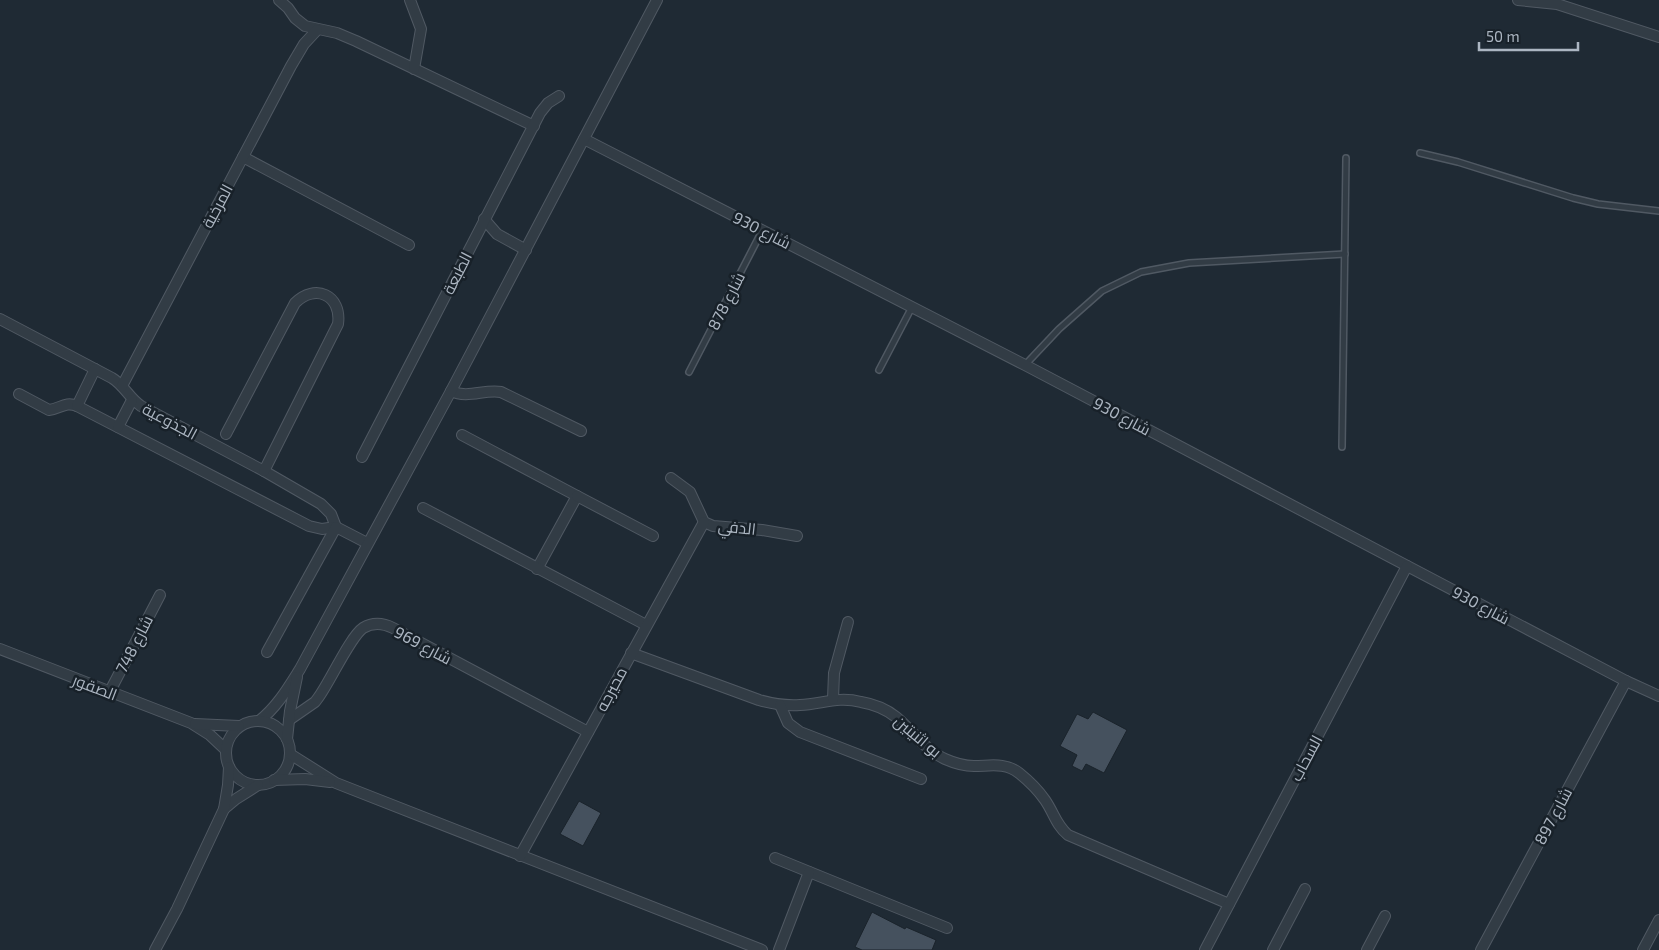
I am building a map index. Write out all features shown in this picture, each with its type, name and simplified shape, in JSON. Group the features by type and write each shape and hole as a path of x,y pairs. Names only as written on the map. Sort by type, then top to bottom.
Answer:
{"street":[{"path":"279,0 300,23 317,30 346,37 534,126"},
{"path":"410,0 421,29 414,68"},
{"path":"259,721 280,700 300,669 526,250 657,0"},
{"path":"1518,0 1557,4 1659,37"},
{"name":"المرخية","path":"122,386 297,55 317,30"},
{"name":"الطبعة","path":"362,458 484,219 534,126 544,108 559,96"},
{"name":"شارع 930","path":"584,139 1025,365 1626,681 1659,696"},
{"path":"243,158 409,245"},
{"path":"484,219 497,234 526,250"},
{"path":"226,434 295,303 307,294 314,293 329,297 338,309 338,324 264,471"},
{"name":"الجذوعية","path":"0,319 112,378 122,386 132,400 146,409 264,471 327,508 336,527"},
{"path":"19,394 49,410 64,404 77,406 95,369"},
{"path":"450,391 468,395 490,391 502,392 581,431"},
{"path":"118,427 132,400"},
{"name":"الجذوعية","path":"77,406 309,526 322,529 336,527 367,544"},
{"path":"462,435 653,536"},
{"name":"الدفي","path":"671,478 690,492 704,522 713,526 762,530 797,536"},
{"path":"537,569 577,496"},
{"path":"423,508 646,625"},
{"name":"محيرجه","path":"520,856 704,522"},
{"path":"267,652 336,527"},
{"name":"السحاب","path":"1204,950 1407,566"},
{"name":"شارع 748","path":"109,693 160,595"},
{"path":"833,700 834,673 848,622"},
{"name":"شارع 969","path":"289,720 318,698 358,632 371,624 379,624 393,628 588,732"},
{"name":"الصقور","path":"0,649 109,693 191,723 210,735 226,750"},
{"name":"بو اثنيتين","path":"631,653 759,700 780,705 803,705 833,700 860,701 887,711 933,751 952,762 975,766 1000,765 1016,771 1040,793 1050,808 1057,824 1068,835 1229,904"},
{"path":"274,780 285,769 290,754 287,740 289,720 300,669"},
{"name":"شارع 897","path":"1481,950 1626,681"},
{"path":"780,705 788,723 800,732 921,779"},
{"path":"156,950 224,809 229,767 226,750 230,737 239,726 259,721 276,726 287,740"},
{"name":"الصقور","path":"191,723 239,726"},
{"path":"290,754 336,783 762,950"},
{"path":"229,767 241,780 258,785"},
{"path":"224,809 236,798 258,785 274,780 305,779 336,783"},
{"path":"775,858 947,928"},
{"path":"779,950 809,872"},
{"path":"1273,950 1305,889"},
{"path":"1367,950 1385,916"},
{"path":"1643,950 1659,920"}],"lane":[{"path":"1420,154 1466,164 1573,198 1598,204 1659,211"},
{"path":"1342,448 1346,158"},
{"name":"شارع 878","path":"689,372 762,230"},
{"path":"1025,365 1059,329 1102,291 1140,272 1189,263 1345,254"},
{"path":"879,370 912,307"}],"building":[{"path":"1093,712 1127,730 1104,773 1086,764 1082,771 1072,766 1077,755 1060,746 1077,714 1088,719"},
{"path":"579,801 601,813 583,846 560,834"},
{"path":"872,912 905,929 906,927 936,940 932,950 862,950 855,947"}]}
